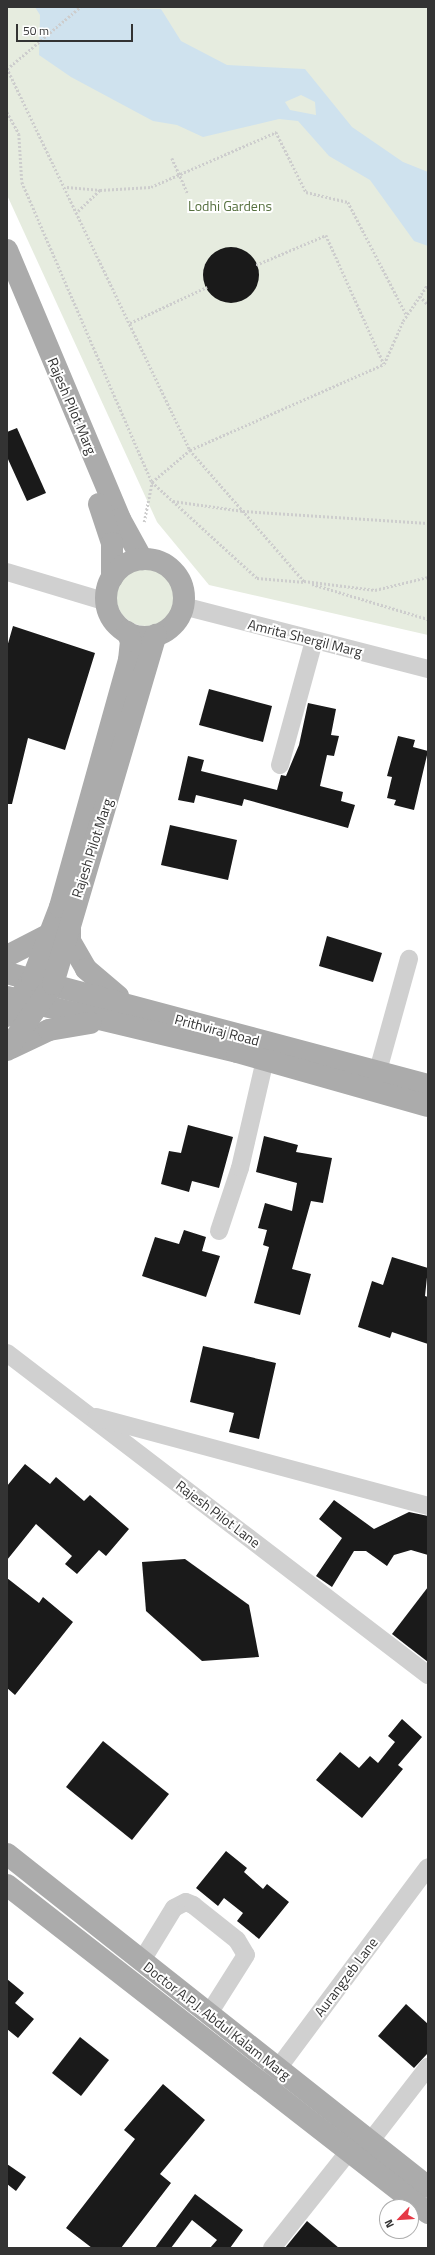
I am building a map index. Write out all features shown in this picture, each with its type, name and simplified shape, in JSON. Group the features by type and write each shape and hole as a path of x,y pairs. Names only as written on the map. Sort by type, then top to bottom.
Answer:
{"main road":[{"name":"Rajesh Pilot Marg","path":"7,250 120,519 155,559"},
{"name":"Rajesh Pilot Marg","path":"7,286 108,526 112,543 112,578"},
{"path":"155,559 180,583 182,606 175,622 156,635 138,636 127,632 113,619 107,602 112,578 125,565 155,559"},
{"name":"Rajesh Pilot Marg","path":"11,1005 32,980 50,934 125,676 131,641 127,632"},
{"name":"Rajesh Pilot Marg","path":"7,1051 40,1006 53,984 72,913 156,635"},
{"path":"72,913 70,941 76,955 95,980 129,1003"},
{"path":"7,956 50,934"},
{"name":"Prithviraj Road","path":"7,973 129,1003 375,1081 428,1106"},
{"name":"Prithviraj Road","path":"11,1005 40,1006 105,1023 265,1060 375,1081 428,1085"},
{"path":"7,1051 15,1044 49,1030 105,1023"},
{"name":"Doctor A.P.J. Abdul Kalam Marg","path":"7,1854 208,2015 271,2078"},
{"name":"Doctor A.P.J. Abdul Kalam Marg","path":"7,1885 271,2078 360,2150 428,2213"},
{"name":"Doctor A.P.J. Abdul Kalam Marg","path":"360,2150 428,2187"}],"street":[{"path":"7,572 107,602"},
{"name":"Amrita Shergil Marg","path":"182,606 428,669"},
{"path":"280,765 314,641"},
{"path":"375,1081 409,958"},
{"path":"219,1231 240,1168 265,1060"},
{"name":"Rajesh Pilot Lane","path":"7,1353 428,1675"},
{"path":"88,1414 428,1506"},
{"name":"Aurangzeb Lane","path":"271,2078 428,1867"},
{"path":"141,1962 179,1904 193,1905 237,1940 246,1955 208,2015"},
{"path":"272,2248 360,2150 428,2067"}],"path":[{"path":"80,7 17,58 7,69 67,187 190,450 304,581 428,619"},
{"path":"7,112 19,134 22,182 152,482 257,578 304,581 375,590 428,576"},
{"path":"67,187 100,190 151,187 276,132 306,192 348,202 407,316"},
{"path":"172,158 188,194"},
{"path":"78,211 100,190"},
{"path":"256,265 326,235 384,364"},
{"path":"142,530 152,482 190,450 384,364 407,316 428,284"},
{"path":"130,323 207,287"},
{"path":"420,296 428,305"},
{"path":"172,501 243,511 428,523"}],"green space":[{"name":"Lodhi Gardens","path":"7,7 428,7 428,635 209,585 157,522 7,195"},
{"path":"140,566 152,566 168,574 174,584 176,596 174,608 168,618 152,626 140,626 124,618 116,602 116,590 124,574"}],"water":[{"path":"35,7 161,9 181,41 227,65 305,69 352,127 403,162 428,172 428,246 414,241 370,180 329,156 298,121 279,119 203,137 177,125 153,121 71,77 39,55 40,15","holes":["301,95 315,102 316,115 290,110 285,102"]}],"building":[{"path":"231,247 242,249 251,255 257,264 259,275 257,286 251,295 242,301 231,303 220,301 211,295 205,286 203,275 205,264 211,255 220,249"},
{"path":"17,428 46,493 27,501 7,457 7,432"},
{"path":"13,626 95,653 65,750 28,738 12,804 7,804 7,647"},
{"path":"209,689 272,706 263,742 199,725"},
{"path":"308,703 336,709 331,735 339,736 334,756 327,755 320,786 343,792 341,801 355,805 348,828 244,799 242,806 196,795 194,803 178,800 188,756 204,760 201,771 277,790 281,775 286,776 299,745"},
{"path":"398,736 415,740 413,747 428,751 414,810 394,805 396,800 387,798 392,777 387,776"},
{"path":"170,825 237,840 228,880 161,865"},
{"path":"327,936 382,953 373,982 319,966"},
{"path":"188,1125 233,1137 219,1188 192,1181 189,1192 161,1184 169,1151 181,1153"},
{"path":"264,1136 298,1145 296,1152 332,1158 323,1203 311,1201 292,1269 311,1274 300,1315 254,1303 269,1247 263,1245 267,1230 258,1228 265,1203 292,1211 297,1183 256,1172"},
{"path":"184,1230 206,1237 202,1251 220,1256 206,1297 142,1276 155,1237 179,1244"},
{"path":"392,1257 428,1268 425,1296 428,1297 428,1344 392,1332 390,1338 358,1327 372,1281 383,1285"},
{"path":"203,1346 276,1363 259,1439 229,1432 234,1413 190,1402"},
{"path":"25,1464 50,1484 56,1477 84,1501 90,1495 129,1529 106,1556 99,1550 77,1574 65,1564 72,1556 36,1524 7,1560 7,1486"},
{"path":"334,1500 374,1529 409,1512 428,1516 428,1555 411,1550 394,1555 387,1566 366,1551 354,1551 332,1587 316,1576 342,1538 319,1519"},
{"path":"185,1559 249,1605 259,1657 202,1661 146,1611 142,1562"},
{"path":"7,1578 39,1603 43,1597 73,1622 15,1695 7,1688"},
{"path":"428,1587 428,1662 392,1634"},
{"path":"402,1719 422,1737 398,1765 403,1769 362,1818 316,1780 340,1752 359,1768 370,1756 378,1763 395,1742 388,1736"},
{"path":"103,1741 169,1794 132,1840 66,1787"},
{"path":"226,1851 247,1868 244,1872 263,1889 267,1884 289,1902 259,1939 237,1921 243,1913 224,1898 218,1906 196,1888"},
{"path":"7,1979 24,1993 15,2003 34,2019 18,2038 7,2029"},
{"path":"406,2004 428,2024 428,2053 414,2068 378,2036"},
{"path":"80,2037 109,2060 81,2096 52,2073"},
{"path":"163,2084 205,2120 160,2174 171,2183 121,2248 92,2248 66,2228 135,2139 124,2130"},
{"path":"7,2164 26,2177 16,2191 7,2184"},
{"path":"195,2194 243,2230 230,2248 210,2248 217,2240 192,2220 171,2248 155,2248"},
{"path":"307,2221 339,2248 285,2248"}]}
